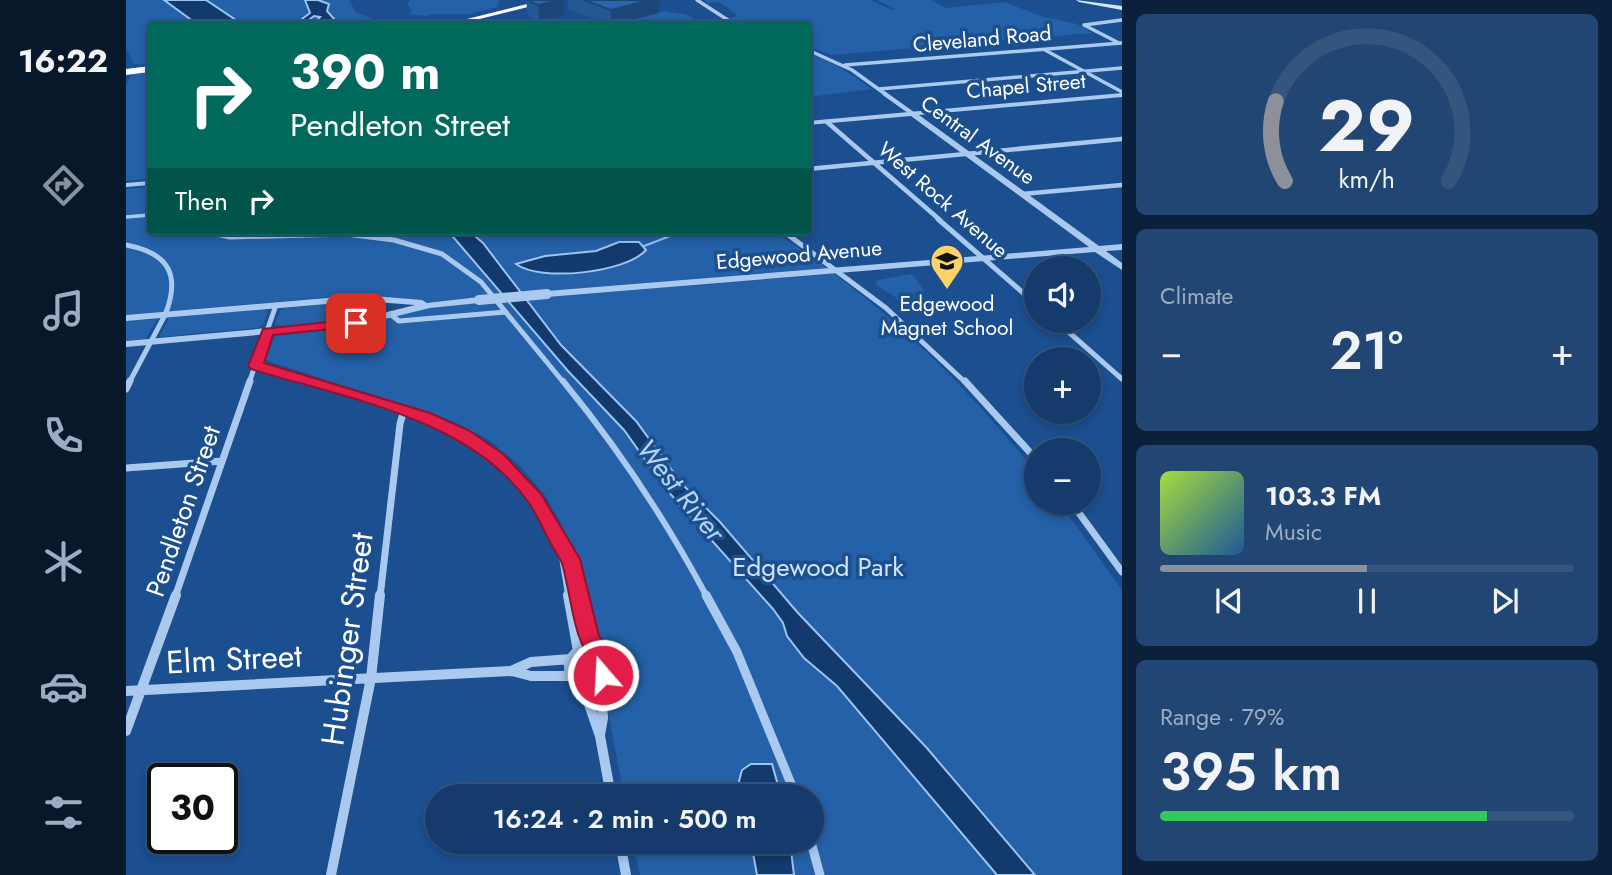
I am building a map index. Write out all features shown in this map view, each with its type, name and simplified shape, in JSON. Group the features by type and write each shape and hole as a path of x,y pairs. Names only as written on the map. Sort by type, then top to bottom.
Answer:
{"highway":[{"path":"464,21 552,0"},
{"path":"126,72 147,69"}],"main road":[{"path":"1079,0 1122,8"}],"street":[{"path":"697,0 729,21"},
{"path":"1121,43 1084,24 1122,20"},
{"name":"Cleveland Road","path":"845,65 1121,43"},
{"path":"1044,49 1122,93"},
{"name":"Central Avenue","path":"812,52 845,65 1122,267"},
{"path":"879,89 1122,68"},
{"name":"Chapel Street","path":"812,123 1122,93"},
{"name":"West Rock Avenue","path":"827,122 1024,294"},
{"path":"812,169 1122,139"},
{"path":"126,185 147,183"},
{"path":"1022,194 1122,185"},
{"path":"126,217 147,215"},
{"path":"221,235 314,235"},
{"path":"362,235 435,251 479,280 617,449 678,542 743,664 791,784"},
{"path":"789,235 840,271 950,366 1024,446"},
{"path":"126,246 154,251 166,264 172,289 165,315 126,389"},
{"name":"Edgewood Avenue","path":"126,344 356,323 430,305 479,300 1122,247"},
{"name":"Edgewood Avenue","path":"126,318 362,298 421,303 479,300"},
{"name":"Pendleton Street","path":"126,731 143,690 276,305"},
{"path":"390,314 399,321 506,312"},
{"path":"1070,333 1122,379"},
{"path":"256,366 404,410 445,425 498,458 535,499 574,568 587,628 595,650 604,658 606,664 600,679 603,718 600,736"},
{"name":"Hubinger Street","path":"331,875 371,678 400,424 404,410"},
{"path":"126,468 222,461"},
{"path":"1080,515 1122,572"},
{"path":"561,547 561,561 577,629 578,651"},
{"path":"595,650 578,651 570,659 568,667 571,676 582,684 600,736 609,784"},
{"name":"Elm Street","path":"512,671 531,662 570,659"},
{"name":"Elm Street","path":"126,691 512,671 531,676 571,676"},
{"path":"582,684 590,684 600,679"},
{"path":"622,854 626,875"},
{"path":"814,854 820,875"}],"green space":[{"path":"126,0 349,0 356,12 377,21 147,21 147,65 134,64 126,49"},
{"path":"410,0 499,2 497,7 470,14 425,16 409,14 412,11 407,5"},
{"path":"704,0 870,0 896,10 877,0 931,0 946,8 1004,2 1044,17 1077,24 1092,33 831,55 812,48 812,21 736,21 729,18 738,16 719,2 708,3"},
{"path":"664,11 688,15 696,21 627,21"},
{"path":"812,54 838,66 872,89 812,97"},
{"path":"147,72 147,178 126,181 126,84 132,75"},
{"name":"Edgewood Park","path":"147,187 147,235 779,235 881,311 947,372 1024,458 1024,515 1068,515 1122,590 1122,875 640,875 636,854 824,854 824,784 622,784 604,691 611,663 597,642 578,564 562,525 545,495 519,465 489,440 453,421 265,360 275,335 358,326 416,311 417,300 363,294 126,315 126,189"},
{"path":"912,274 925,292 913,293 923,309 918,313 911,313 894,296 876,285 877,280"},
{"path":"359,302 373,304 375,310 357,318 326,324 275,324 280,311 285,308"},
{"path":"264,309 268,312 263,325 257,328 159,337 169,318"},
{"path":"157,319 146,339 126,341 126,321"}],"water":[{"path":"164,0 206,0 240,21 193,21"},
{"path":"305,0 318,0 329,4 327,11 336,21 317,21 320,17 314,16 307,21 302,19 310,13"},
{"name":"West River","path":"451,235 474,235 483,243 561,345 636,421 682,484 720,522 798,613 926,747 1035,875 997,875 837,686 804,658 787,636 783,623 773,609 666,489 624,430 568,371"},
{"path":"619,242 639,242 646,250 621,264 582,272 544,273 516,264 545,256 596,251"},
{"path":"751,764 772,764 778,784 740,784 742,770"},
{"path":"753,854 791,854 794,875 757,875"}],"building":[{"path":"526,0 560,0 538,5"},
{"path":"584,0 649,0 611,10"}],"waterway":[{"path":"644,246 673,235"}],"place":[{"name":"Edgewood Magnet School","path":"947,291"}],"route":[{"path":"356,323 267,332 256,366 424,417 465,435 498,458 535,499 570,559 589,636 595,650 604,658 606,664 603,675"}]}
